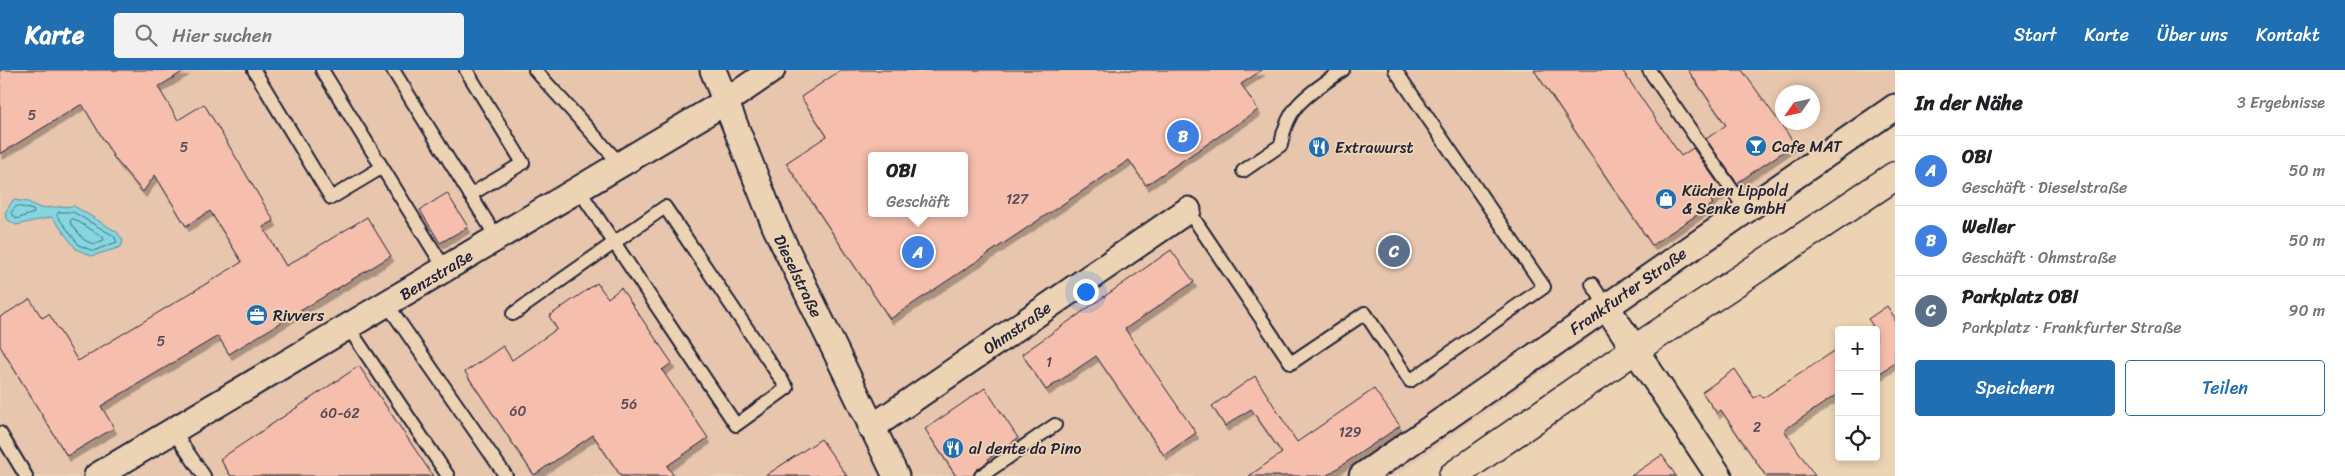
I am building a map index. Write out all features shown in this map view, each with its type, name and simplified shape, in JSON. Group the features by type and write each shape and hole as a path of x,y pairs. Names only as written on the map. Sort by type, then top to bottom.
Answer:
{"street":[{"name":"Dieselstraße","path":"713,70 775,226 871,428 896,476"},
{"name":"Benzstraße","path":"97,476 579,190 725,102 772,70"},
{"name":"Frankfurter Straße","path":"1362,476 1895,107"},
{"path":"1453,476 1634,350 1895,176"},
{"name":"Ohmstraße","path":"871,428 1188,210"},
{"path":"1606,306 1719,476"}],"lane":[{"path":"254,70 332,198 381,168"},
{"path":"322,70 381,168 446,269"},
{"path":"393,70 497,238"},
{"path":"466,70 523,163 470,194"},
{"path":"535,70 621,164"},
{"path":"1243,171 1281,145 1284,128 1296,105 1343,70"},
{"path":"1188,210 1291,363 1364,313 1410,381 1544,287 1395,70"},
{"path":"1649,70 1746,210"},
{"path":"512,314 614,244 665,207 788,388 736,425 614,244 579,190"},
{"path":"1592,284 1606,306"},
{"path":"387,304 506,476"},
{"path":"348,327 448,476"},
{"path":"981,476 1055,425"},
{"path":"173,430 204,476"},
{"path":"0,433 26,476"}],"shaded area":[{"path":"0,70 1895,70 1895,123 1395,476 0,476"}],"water":[{"path":"13,200 28,202 40,208 74,206 117,232 123,240 121,247 92,256 76,249 52,217 16,225 8,220 5,213"}],"building":[{"path":"0,70 186,70 158,87 178,120 204,104 274,221 263,227 286,266 367,217 391,256 229,354 218,336 101,406 114,428 67,456 0,346 0,317 30,299 42,318 49,314 78,361 242,262 210,211 186,226 155,175 143,192 115,159 82,104 0,154"},
{"path":"841,70 1262,70 1241,84 1258,110 1146,185 1129,160 890,319 786,163 827,136 801,97"},
{"path":"1534,70 1622,70 1681,156 1693,148 1724,192 1711,201 1713,204 1652,245"},
{"path":"1688,70 1742,70 1775,116 1775,130 1785,130 1795,144 1737,183 1706,139 1726,125"},
{"path":"447,193 468,227 440,243 420,210"},
{"path":"1171,250 1194,282 1125,329 1196,433 1164,455 1096,356 1046,390 1022,354"},
{"path":"597,283 608,298 621,288 672,363 662,370 708,438 667,466 674,476 621,476 593,435 534,475 465,372 503,346 512,360 557,329 549,316"},
{"path":"1887,306 1895,318 1895,363 1880,373 1880,326 1873,326 1868,319"},
{"path":"1835,351 1835,396 1784,430 1815,476 1766,476 1721,410 1717,413 1702,392 1735,369 1754,398 1760,394 1763,398"},
{"path":"359,366 433,476 231,476 220,459"},
{"path":"1255,376 1297,442 1374,389 1400,426 1326,476 1249,476 1282,453 1251,409 1225,426 1212,406"},
{"path":"985,388 1018,438 988,459 989,461 976,470 973,476 956,476 925,429"},
{"path":"821,439 847,476 765,476"},
{"path":"1662,455 1676,476 1631,476"}],"place":[{"name":"Weller","path":"1183,136"},
{"name":"Cafe MAT","path":"1756,146"},
{"name":"Extrawurst","path":"1319,147"},
{"name":"Küchen Lippold & Senke GmbH","path":"1666,199"},
{"name":"Parkplatz OBI","path":"1394,251"},
{"name":"OBI","path":"918,252"},
{"name":"Rivvers","path":"257,315"},
{"name":"al dente da Pino","path":"953,448"}]}
